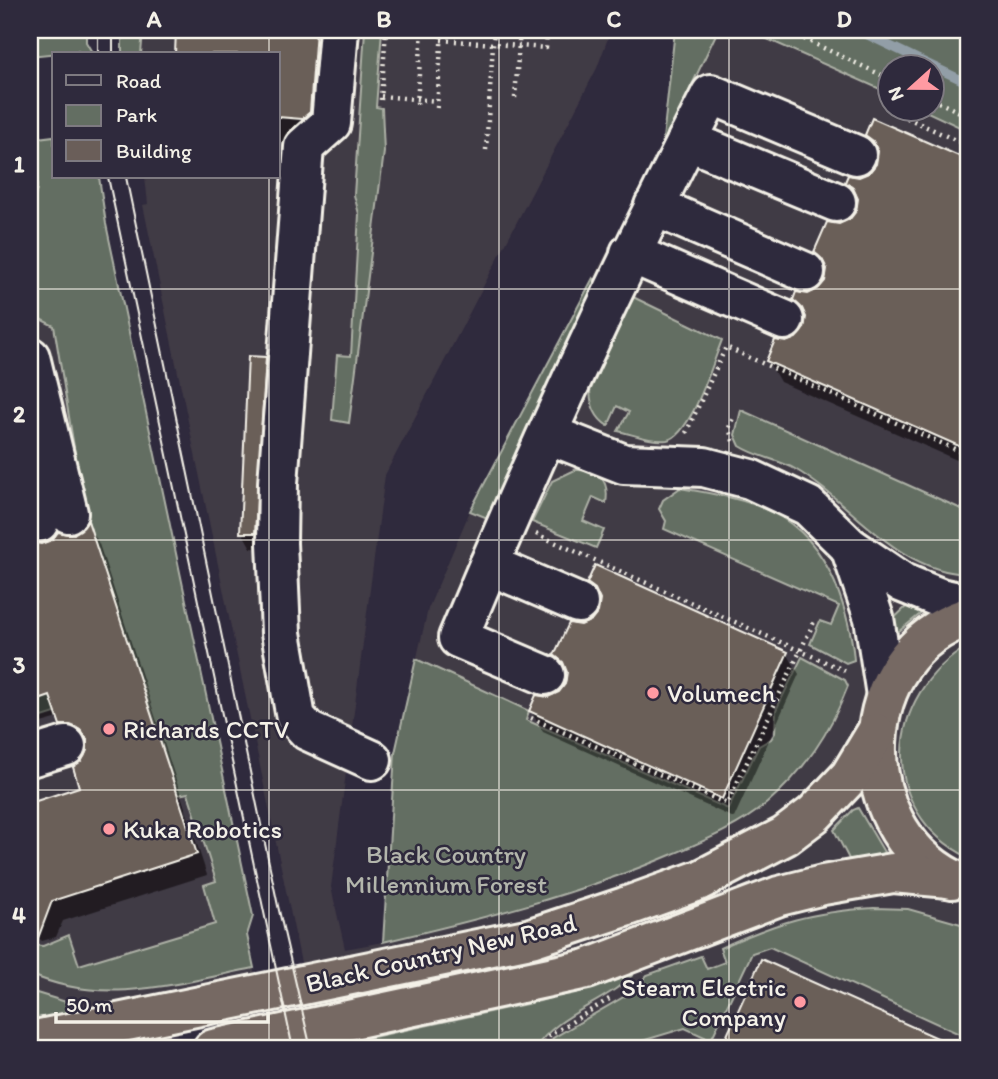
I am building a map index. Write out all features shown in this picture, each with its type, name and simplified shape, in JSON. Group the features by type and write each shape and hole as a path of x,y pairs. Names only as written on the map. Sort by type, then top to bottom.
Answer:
{"highway":[{"path":"959,882 909,844 889,813 878,782 872,686 935,634 968,617"},
{"name":"Black Country New Road","path":"30,1041 531,938 700,880 785,836 814,814 850,776 876,733"},
{"name":"Black Country New Road","path":"213,1049 587,969 779,896 823,884 893,873 959,882"}],"street":[{"path":"339,30 331,123 304,147 278,483 278,580 281,633 296,718 308,731 372,760"},
{"path":"545,675 458,638 489,565 514,527 548,433 613,286 711,94 856,155"},
{"path":"687,140 836,202"},
{"path":"654,206 805,272"},
{"path":"630,253 784,320"},
{"path":"30,357 53,518 30,395"},
{"path":"548,433 624,464 704,467 750,480 808,506 850,547 902,583 940,598 968,604"},
{"path":"850,547 874,618 872,686"},
{"path":"489,565 578,603"},
{"path":"30,757 66,746"}],"path":[{"path":"386,30 381,98 417,102 438,101"},
{"path":"417,102 422,30"},
{"path":"437,108 442,30"},
{"path":"486,150 495,30"},
{"path":"515,98 520,30"},
{"path":"441,40 546,48 547,30"},
{"path":"785,30 876,72"},
{"path":"946,106 968,116"},
{"path":"916,122 968,146"},
{"path":"679,441 698,411 726,347 968,455"},
{"path":"514,527 800,651 872,686"},
{"path":"531,718 727,804 814,622"},
{"path":"541,1049 550,1035 619,993"}],"shaded area":[{"path":"143,30 611,30 597,68 385,475 331,887 345,949 383,942 395,753 428,609 470,511 662,148 718,30 747,30 876,87 876,122 946,121 968,131 968,1049 319,1049 143,205 148,204 145,178 280,178 280,52 141,52"},
{"path":"30,270 63,278 195,700 264,1016 97,1049 30,1049"}],"green space":[{"path":"30,30 86,30 86,42 92,52 52,52 30,56"},
{"path":"122,30 143,30 141,52 122,52"},
{"path":"365,30 382,30 376,107 382,108 384,152 349,423 332,420 337,355 351,356 359,214 354,195"},
{"path":"675,30 718,30 662,148"},
{"path":"747,30 968,30 968,131 946,121 946,52 876,52 876,87"},
{"path":"52,136 52,178 99,178 106,224 253,916 247,935 254,968 169,985 113,991 58,984 30,974 30,945 43,946 69,935 79,965 215,924 204,885 216,881 188,793 178,795 143,685 30,721 30,703 135,669 84,508 54,326 30,314 30,216 37,189 38,138"},
{"path":"593,278 601,283 490,519 470,511"},
{"path":"633,297 722,340 693,412 676,435 667,440 649,439 618,431 629,412 617,406 608,426 594,411 591,402 590,391"},
{"path":"741,410 968,512 968,574 942,570 919,562 876,534 816,483 795,469 740,446 735,435"},
{"path":"575,470 596,474 601,477 606,488 606,503 593,497 583,521 604,530 596,548 532,522 552,481"},
{"path":"680,488 752,504 772,512 808,539 822,558 839,592 850,630 854,660 846,663 810,644 820,621 831,625 839,606 664,529 666,521 659,509 663,500"},
{"path":"911,602 924,611 893,636 887,625"},
{"path":"968,646 968,857 938,837 917,812 905,783 902,753 907,722 920,693 940,667"},
{"name":"Black Country Millennium Forest","path":"802,657 845,680 848,686 833,719 805,764 781,790 746,819 698,843 602,881 493,915 383,942 395,753 416,659 529,711 526,720 728,809 759,746 771,739 775,733 776,710"},
{"path":"858,808 884,852 878,857 850,861 834,830"},
{"path":"874,908 908,909 968,926 968,1038 770,947 752,953 711,1040 685,1028 615,1049 547,1049 553,1038 632,992 647,975 701,956 707,969 725,962 720,948 760,931 831,912"},
{"path":"637,970 612,991 557,1026 535,1049 366,1049 364,1039 540,1001"},
{"path":"30,991 89,1009 30,1020"}],"building":[{"path":"176,30 316,30 310,112 302,119 280,117 280,52 175,52"},
{"path":"872,118 968,160 968,450 766,361 775,340 786,342 796,338 804,328 806,317 802,308 793,300 796,292 808,294 818,289 825,281 827,269 822,259 814,252 827,222 839,224 850,219 856,211 858,199 853,188 845,182 848,175 859,177 869,173 876,164 878,152 873,141 865,135"},
{"path":"248,356 266,357 255,533 240,533"},
{"path":"88,521 197,854 52,901 32,954 30,803 79,787 73,767 82,760 87,750 87,739 80,730 70,725 60,725 50,696 30,703 30,542 41,544 52,540 58,532 74,534"},
{"name":"Volumech","path":"595,565 788,652 722,799 529,711 536,695 548,697 559,692 565,684 567,672 563,662 554,655 569,623 581,625 592,620 598,612 600,600 595,589 587,583"},
{"name":"Stearn Electric Company","path":"761,959 962,1049 721,1049"}],"waterway":[{"path":"857,30 968,83"}],"tram line":[{"path":"98,30 98,52"},
{"path":"113,30 113,52"},
{"path":"108,178 293,1049"},
{"path":"126,178 278,906 311,1049"}],"place":[{"name":"Volumech","path":"653,693"},
{"name":"Richards CCTV","path":"109,729"},
{"name":"Kuka Robotics","path":"109,829"},
{"name":"Stearn Electric Company","path":"800,1002"}]}
